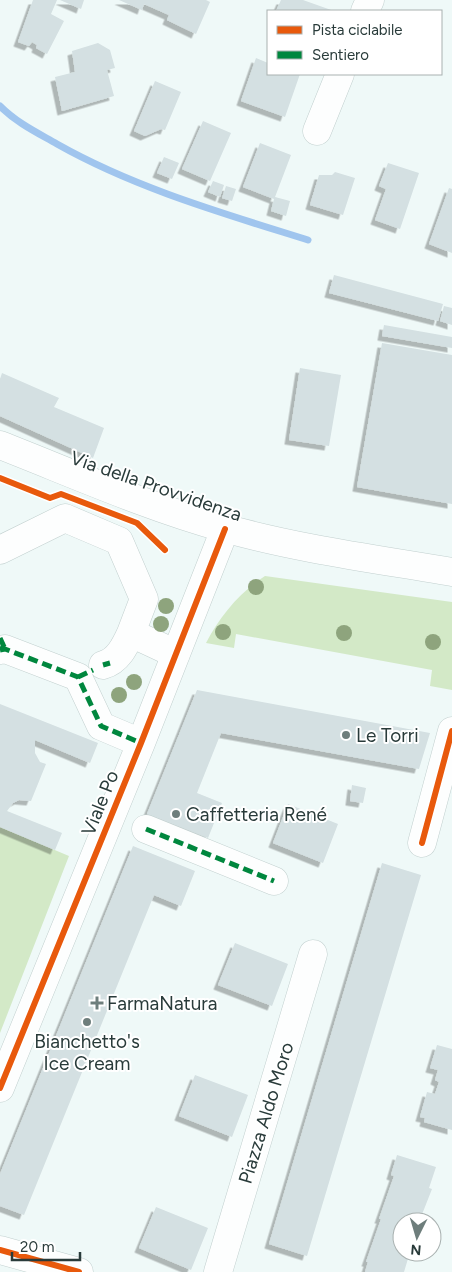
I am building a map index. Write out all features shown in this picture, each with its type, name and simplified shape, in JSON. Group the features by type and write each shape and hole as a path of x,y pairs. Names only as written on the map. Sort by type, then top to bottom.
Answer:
{"street":[{"path":"318,131 340,75"},
{"name":"Via della Provvidenza","path":"0,445 180,515 225,529 288,544 452,572"},
{"path":"0,550 65,518 119,540 144,600 124,649 96,669 1,646"},
{"name":"Viale Po","path":"0,1088 141,743 225,529"},
{"path":"131,633 176,654"},
{"path":"96,669 101,726 141,743"},
{"path":"422,843 452,731"},
{"path":"146,829 274,881"},
{"name":"Piazza Aldo Moro","path":"218,1272 313,954"},
{"path":"0,1250 79,1272"}],"green space":[{"path":"265,576 452,602 452,690 430,686 432,670 236,634 234,648 206,643 231,605 247,589"},
{"path":"0,827 69,856 0,1033"}],"building":[{"path":"33,0 57,0 51,14 64,21 47,54 36,48 37,45 32,42 29,46 18,42"},
{"path":"60,0 84,0 81,9"},
{"path":"119,0 206,0 210,2 196,34 167,20 169,15 144,4 142,10"},
{"path":"281,0 303,0 331,10 276,10"},
{"path":"98,43 110,50 115,68 107,70 114,96 62,111 55,77 75,72 72,51"},
{"path":"256,58 267,63 267,75 300,75 285,117 241,101"},
{"path":"155,81 181,92 165,130 161,129 145,136 134,131"},
{"path":"203,121 231,133 210,181 182,169"},
{"path":"260,143 291,155 275,197 290,201 286,216 271,211 274,199 243,187"},
{"path":"164,157 179,163 172,179 157,173"},
{"path":"388,163 419,173 400,229 375,220 386,189 379,186"},
{"path":"335,172 355,178 343,215 310,205 319,175 332,175"},
{"path":"213,181 224,185 220,197 208,192"},
{"path":"226,186 236,189 232,201 222,198"},
{"path":"449,188 452,189 452,253 429,244"},
{"path":"334,275 443,304 438,321 329,293"},
{"path":"444,306 452,308 452,325 440,321"},
{"path":"384,325 452,337 452,348 382,336"},
{"path":"382,343 452,355 452,504 357,487"},
{"path":"300,368 341,375 329,446 289,440"},
{"path":"2,373 59,398 54,407 104,428 93,458 0,416 0,379"},
{"path":"197,690 430,733 419,769 221,733 197,793 222,803 208,838 147,814"},
{"path":"0,704 98,743 90,763 35,740 35,753 40,762 46,764 31,801 19,800 13,803 7,811 62,833 55,850 0,827"},
{"path":"352,785 366,788 363,803 350,801"},
{"path":"288,804 338,824 323,863 273,843"},
{"path":"133,846 195,871 181,906 154,895 24,1215 0,1206 0,1174"},
{"path":"382,863 421,875 307,1256 269,1244"},
{"path":"235,943 288,964 272,1006 218,985"},
{"path":"437,1045 452,1049 452,1130 424,1122 425,1118 420,1117 427,1092 435,1094 439,1082 435,1080 438,1070 430,1068"},
{"path":"195,1075 248,1095 232,1137 179,1116"},
{"path":"397,1155 436,1167 429,1188 432,1189 423,1212 392,1212 392,1262 407,1262 404,1272 365,1272 368,1262 366,1262 394,1176 391,1175"},
{"path":"156,1207 208,1228 191,1270 139,1248"}],"waterway":[{"path":"0,106 34,131 117,174 148,187 243,220 308,240"}],"marked path":[{"path":"0,638 5,649 0,647"},
{"path":"0,650 5,649 78,677 101,726 141,743"},
{"path":"103,665 110,663"},
{"path":"78,677 93,670"},
{"path":"146,829 274,881"}],"cycle path":[{"path":"0,478 50,498 61,494 137,523 165,550"},
{"path":"0,1088 141,743 225,529"},
{"path":"422,843 452,731"},
{"path":"0,1250 79,1272"}],"place":[{"name":"Le Torri","path":"346,735"},
{"name":"Caffetteria René","path":"176,814"},
{"name":"FarmaNatura","path":"97,1003"},
{"name":"Bianchetto's Ice Cream","path":"87,1022"}]}
